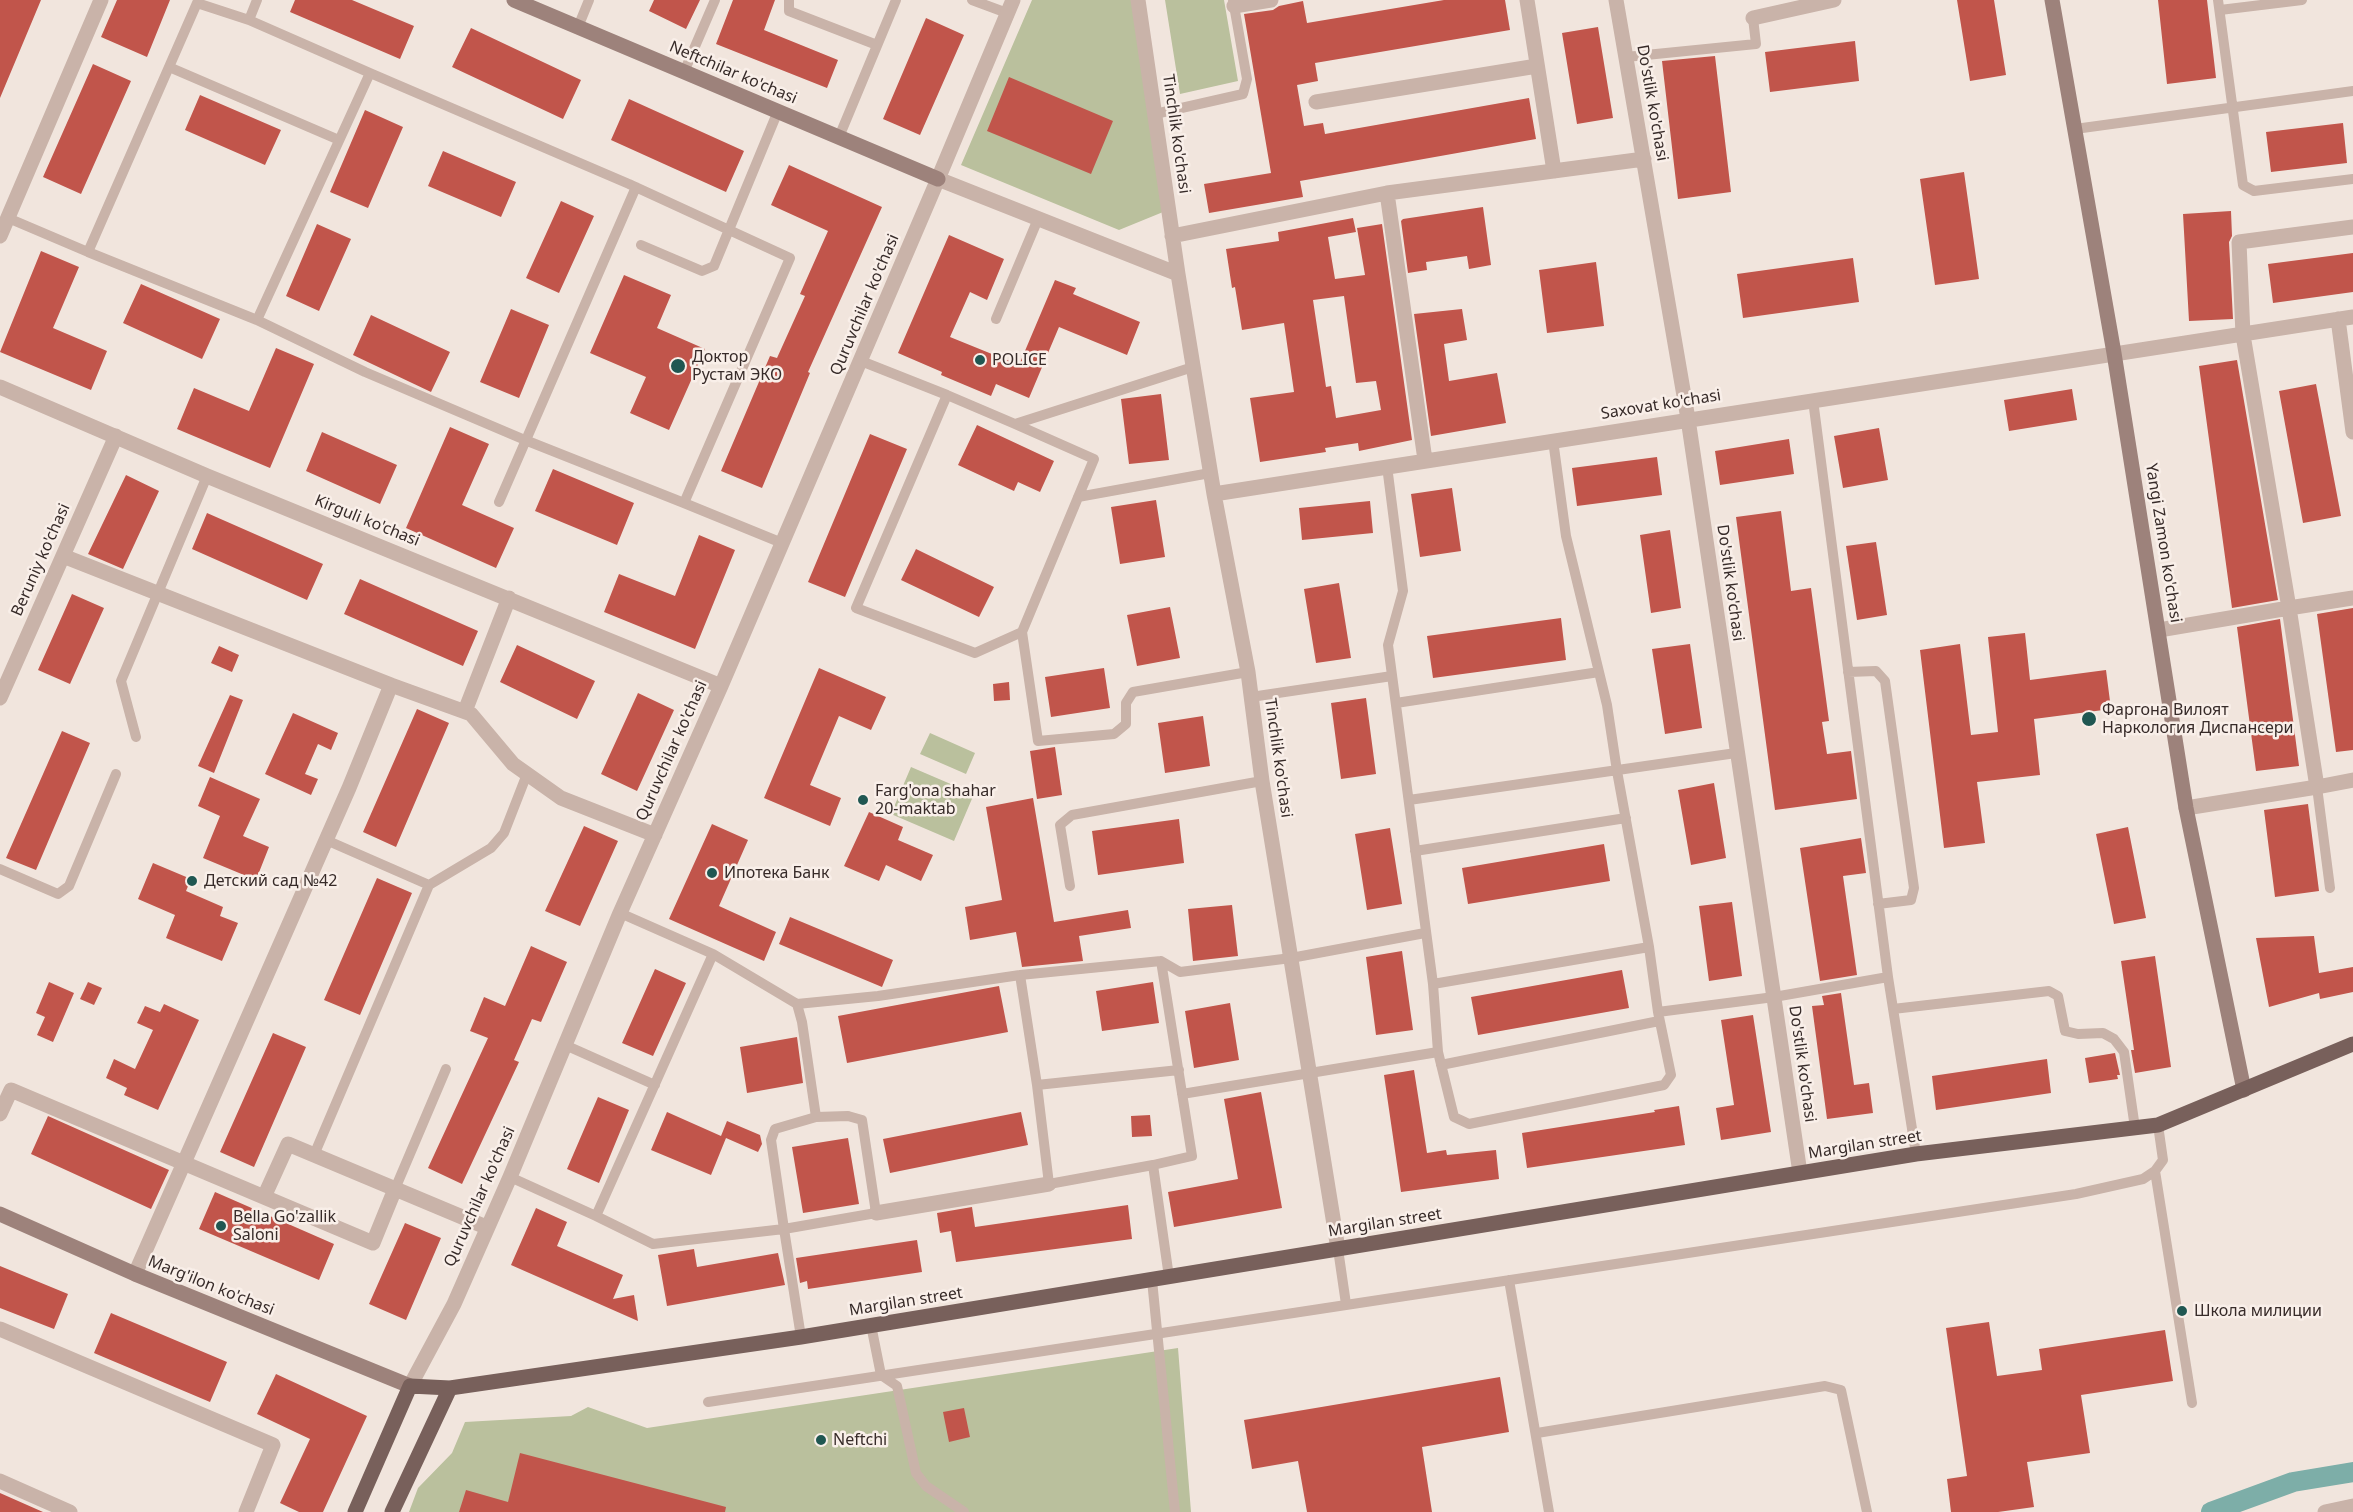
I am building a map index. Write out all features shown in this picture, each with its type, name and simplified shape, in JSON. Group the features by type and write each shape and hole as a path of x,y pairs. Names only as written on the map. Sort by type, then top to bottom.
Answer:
{"main road":[{"name":"Margilan street","path":"410,1386 450,1388 801,1337 1916,1154 2158,1125 2353,1044"},
{"name":"Quruvchilar ko'chasi","path":"355,1512 410,1386"},
{"path":"392,1512 450,1388"}],"street":[{"path":"0,236 101,0"},
{"name":"Neftchilar ko'chasi","path":"514,0 938,179"},
{"name":"Tinchlik ko'chasi","path":"1138,0 1178,274 1210,473 1248,672 1262,781 1338,1249"},
{"path":"1233,3 1271,0"},
{"path":"1527,0 1554,171"},
{"name":"Do'stlik ko'chasi","path":"1616,0 1688,419 1800,1173"},
{"path":"1753,18 1834,0"},
{"name":"Yangi Zamon ko'chasi","path":"2052,0 2114,353 2186,808 2244,1090"},
{"name":"Quruvchilar ko'chasi","path":"410,1386 454,1304 510,1177 621,913 861,361 1010,7"},
{"path":"1316,102 1537,66"},
{"path":"1172,236 1387,193 1644,159"},
{"path":"938,179 1178,274"},
{"path":"1387,193 1425,460"},
{"path":"2317,787 2243,335 2239,242 2353,227"},
{"path":"2345,318 2353,432"},
{"name":"Saxovat ko'chasi","path":"1214,494 2345,318"},
{"name":"Kirguli ko'chasi","path":"0,387 207,476 721,686"},
{"name":"Beruniy ko'chasi","path":"0,698 3,682 63,556 116,436"},
{"path":"63,556 391,686 465,711 471,714 513,764 561,798 655,835"},
{"path":"465,711 509,598"},
{"path":"2159,630 2353,598"},
{"path":"135,1274 326,840 391,686"},
{"path":"2186,808 2353,780"},
{"path":"0,1114 11,1090 373,1243 395,1189"},
{"path":"264,1197 288,1144 486,1227"},
{"path":"876,1213 1049,1184"},
{"name":"Marg'ilon ko'chasi","path":"0,1214 135,1274 410,1386"},
{"path":"0,1329 273,1445 246,1512"},
{"path":"0,1481 69,1512"},
{"path":"2325,1512 2353,1506"}],"lane":[{"path":"249,20 257,0"},
{"path":"578,27 589,0"},
{"path":"684,72 715,0"},
{"path":"789,0 789,11 877,45"},
{"path":"839,137 896,0"},
{"path":"972,0 1010,7"},
{"path":"2302,0 2219,5 2243,186 2254,191 2353,179"},
{"path":"88,252 196,3 249,20 636,187 790,258 684,503"},
{"path":"1155,114 1243,94 1247,79 1233,3"},
{"path":"1626,57 1756,44 1753,18"},
{"path":"168,67 339,140"},
{"path":"257,320 370,73"},
{"path":"2075,129 2353,91"},
{"path":"641,245 702,271 714,266 778,111"},
{"path":"499,502 636,187"},
{"path":"8,218 257,320 364,372 525,440 782,543"},
{"path":"996,318 1038,219"},
{"path":"861,361 1016,424 1094,459 1022,632 1038,741 1114,734 1126,724 1126,703 1133,692 1248,672"},
{"path":"1016,424 1193,367"},
{"path":"947,395 856,608 975,653 1022,632"},
{"path":"1813,400 1878,904 1916,1154"},
{"path":"1388,466 1403,591 1388,645 1433,984 1438,1052 1454,1118 1469,1124 1664,1085 1671,1075 1658,1017 1649,947 1607,705 1566,536 1553,440"},
{"path":"1078,497 1210,473"},
{"path":"136,736 121,681 207,476"},
{"path":"1848,672 1876,671 1885,681 1914,888 1911,900 1878,904"},
{"path":"1396,703 1599,672"},
{"path":"1251,698 1392,676"},
{"path":"1409,800 1736,753"},
{"path":"0,869 58,894 69,886 116,774"},
{"path":"314,1155 429,885 491,848 504,833 527,774"},
{"path":"1070,886 1060,825 1072,815 1262,781"},
{"path":"2317,787 2330,888"},
{"path":"1415,851 1626,818"},
{"path":"326,840 429,885"},
{"path":"621,913 713,954 796,1004 878,996 1020,975 1161,961 1180,972 1291,958 1425,933"},
{"path":"1433,984 1649,947"},
{"path":"596,1216 713,954"},
{"path":"1020,975 1049,1184 1192,1156 1161,961"},
{"path":"1441,1065 1658,1017 1888,977"},
{"path":"1893,1009 2049,991 2058,996 2065,1031 2078,1034 2103,1033 2114,1039 2124,1052 2135,1128"},
{"path":"796,1004 802,1022 816,1117"},
{"path":"565,1045 655,1085"},
{"path":"1182,1094 1438,1052"},
{"path":"395,1189 446,1069"},
{"path":"1036,1085 1179,1070"},
{"path":"510,1177 653,1244 784,1229 876,1213 862,1120 848,1116 816,1117 776,1129 771,1140 784,1229 801,1337"},
{"path":"708,1402 2076,1194 2143,1179 2155,1171 2163,1160 2158,1125"},
{"path":"1154,1165 1169,1277"},
{"path":"2155,1171 2192,1403"},
{"path":"1338,1249 1346,1304"},
{"path":"1152,1280 1175,1512"},
{"path":"1509,1280 1549,1512"},
{"path":"871,1325 881,1375 897,1386 915,1473 926,1486 964,1512"},
{"path":"1537,1433 1825,1386 1841,1390 1867,1512"}],"green space":[{"path":"1032,0 1137,0 1168,210 1119,230 961,165"},
{"path":"1165,0 1224,0 1238,81 1180,94"},
{"path":"930,733 975,753 966,774 920,754"},
{"path":"911,767 974,794 954,841 891,814"},
{"name":"Neftchi","path":"1178,1348 1191,1512 409,1512 418,1488 452,1453 465,1422 571,1416 588,1407 647,1428"}],"building":[{"path":"0,0 41,0 0,98"},
{"path":"117,0 170,0 147,57 101,37"},
{"path":"295,0 352,0 414,26 400,59 290,12"},
{"path":"654,0 700,0 686,29 649,11"},
{"path":"733,0 775,0 764,30 838,60 827,88 716,44"},
{"path":"1444,0 1505,0 1510,30 1315,63 1318,81 1297,85 1304,126 1323,123 1325,134 1529,98 1536,139 1300,181 1303,197 1209,213 1204,184 1271,173 1244,14 1273,10 1279,6 1303,1 1307,23"},
{"path":"1957,0 1994,0 2006,75 1970,81"},
{"path":"2158,0 2207,0 2216,78 2167,84"},
{"path":"926,18 964,35 920,135 883,119"},
{"path":"1598,27 1613,118 1577,124 1562,33"},
{"path":"471,28 581,80 563,119 452,67"},
{"path":"1855,41 1859,81 1770,92 1765,52"},
{"path":"1715,56 1731,192 1678,199 1662,61"},
{"path":"93,64 131,81 81,194 43,177"},
{"path":"1009,77 1113,121 1091,174 987,131"},
{"path":"200,95 281,130 265,165 185,130"},
{"path":"629,99 744,151 726,192 611,140"},
{"path":"365,110 403,127 368,208 330,192"},
{"path":"2343,123 2347,163 2271,172 2266,132"},
{"path":"443,151 516,182 501,217 428,186"},
{"path":"789,165 882,207 808,372 810,373 762,488 721,471 770,356 777,358 805,296 800,294 828,231 771,205"},
{"path":"1964,172 1979,279 1935,285 1920,179"},
{"path":"561,201 594,216 559,293 526,278"},
{"path":"1483,207 1491,265 1469,269 1467,256 1426,262 1427,270 1408,273 1401,221 1403,219"},
{"path":"2231,211 2232,236 2229,242 2233,319 2189,321 2183,214"},
{"path":"1353,218 1356,232 1328,237 1335,279 1365,275 1357,228 1382,224 1412,440 1359,451 1358,443 1325,448 1326,452 1260,462 1250,398 1294,392 1284,323 1242,330 1226,249 1279,241 1278,232","holes":["1344,296 1356,383 1376,381 1381,410 1336,418 1331,386 1326,387 1313,300"]},
{"path":"317,224 351,239 319,311 286,296"},
{"path":"949,235 1004,259 987,300 970,292 950,337 1019,365 1055,280 1076,288 1073,294 1140,322 1127,355 1059,327 1029,398 996,384 991,396 941,375 942,372 898,353"},
{"path":"41,251 79,267 53,328 107,351 91,390 0,352"},
{"path":"2353,253 2353,292 2273,303 2268,264"},
{"path":"1853,258 1859,302 1743,318 1737,274"},
{"path":"1596,262 1604,326 1547,333 1539,270"},
{"path":"624,275 671,295 657,328 705,349 669,430 630,413 646,377 590,353"},
{"path":"141,284 220,319 202,359 123,323"},
{"path":"511,309 549,325 519,398 480,382"},
{"path":"1462,309 1467,340 1444,344 1449,381 1497,373 1506,423 1431,436 1414,314"},
{"path":"371,315 450,352 431,392 353,355"},
{"path":"276,348 314,364 270,468 177,429 194,388 249,411"},
{"path":"2237,360 2278,600 2232,608 2199,366"},
{"path":"2316,384 2341,516 2303,523 2279,391"},
{"path":"2072,389 2077,420 2009,431 2004,400"},
{"path":"1161,394 1169,460 1129,464 1121,399"},
{"path":"977,425 1054,461 1040,492 1018,482 1014,491 958,465"},
{"path":"450,427 489,444 462,505 514,528 496,568 406,528"},
{"path":"1879,428 1888,480 1843,488 1834,436"},
{"path":"322,432 397,465 380,504 306,471"},
{"path":"870,434 907,449 845,597 808,582"},
{"path":"1789,439 1794,474 1720,485 1715,451"},
{"path":"1657,457 1662,495 1577,506 1572,468"},
{"path":"553,469 634,503 617,545 535,511"},
{"path":"126,475 159,491 123,569 88,554"},
{"path":"1452,488 1461,551 1420,557 1411,494"},
{"path":"1156,500 1165,557 1120,564 1111,507"},
{"path":"1370,501 1373,533 1302,540 1299,508"},
{"path":"1781,511 1791,591 1811,588 1829,721 1822,722 1827,754 1851,751 1857,799 1775,810 1736,517"},
{"path":"207,513 323,564 307,600 192,549"},
{"path":"1670,530 1681,608 1651,613 1640,535"},
{"path":"699,535 735,550 695,649 604,612 619,574 675,596"},
{"path":"1876,542 1887,615 1857,620 1846,546"},
{"path":"916,549 994,587 979,617 901,580"},
{"path":"360,579 478,631 463,666 344,614"},
{"path":"1339,583 1351,658 1316,663 1304,589"},
{"path":"72,594 104,608 70,684 38,670"},
{"path":"1170,607 1180,658 1137,666 1127,615"},
{"path":"2353,608 2353,750 2336,752 2317,614"},
{"path":"1561,618 1566,660 1433,678 1427,636"},
{"path":"2280,619 2299,766 2256,771 2237,627"},
{"path":"2025,633 2030,680 2106,670 2111,709 2034,719 2040,775 1977,782 1985,843 1944,848 1920,650 1960,644 1971,735 1998,732 1988,637"},
{"path":"1690,644 1702,728 1665,734 1652,649"},
{"path":"517,645 595,681 577,719 500,682"},
{"path":"219,646 239,655 232,672 211,663"},
{"path":"819,668 886,697 871,730 839,716 810,785 841,798 830,826 764,798"},
{"path":"1104,668 1110,708 1051,717 1045,677"},
{"path":"1009,682 1010,700 994,701 993,684"},
{"path":"638,693 674,710 637,791 601,774"},
{"path":"230,695 243,700 214,773 198,766"},
{"path":"1366,698 1376,774 1341,779 1331,703"},
{"path":"417,709 449,723 396,847 363,832"},
{"path":"293,713 338,733 331,750 318,744 305,774 318,779 311,795 265,774"},
{"path":"1203,716 1210,766 1165,773 1158,723"},
{"path":"62,731 90,743 36,870 6,858"},
{"path":"1055,747 1062,795 1037,799 1030,751"},
{"path":"210,777 260,799 243,836 269,847 256,880 203,858 220,816 198,806"},
{"path":"1714,783 1726,858 1691,865 1678,790"},
{"path":"1033,798 1054,922 1128,910 1131,928 1079,936 1083,961 1022,967 1016,932 970,940 965,907 1002,900 986,807"},
{"path":"2308,804 2319,891 2275,897 2264,810"},
{"path":"869,812 903,827 898,840 933,855 921,881 886,865 879,881 844,866"},
{"path":"1179,819 1184,863 1098,875 1092,831"},
{"name":"Ипотека Банк","path":"712,824 748,840 719,906 776,932 764,961 669,919"},
{"path":"584,826 618,841 580,926 545,911"},
{"path":"2128,827 2146,918 2114,924 2096,834"},
{"path":"1390,828 1402,904 1367,910 1355,834"},
{"path":"1861,838 1866,873 1843,876 1857,975 1820,981 1800,848"},
{"path":"1604,844 1610,881 1468,904 1462,868"},
{"path":"153,863 191,879 186,891 223,907 220,916 238,923 222,961 166,938 175,915 138,899"},
{"path":"377,878 412,893 360,1015 324,1000"},
{"path":"1732,902 1742,976 1709,981 1699,906"},
{"path":"1232,905 1238,956 1193,961 1188,909"},
{"path":"790,917 893,960 882,987 779,944"},
{"path":"2314,936 2319,973 2353,967 2353,992 2320,999 2319,993 2269,1007 2256,938"},
{"path":"531,946 567,962 541,1022 532,1019 514,1060 519,1062 462,1184 428,1168 488,1038 470,1031 484,997 505,1006"},
{"path":"1402,951 1413,1030 1376,1035 1366,957"},
{"path":"2155,956 2171,1067 2135,1073 2131,1050 2134,1050 2121,961"},
{"path":"655,969 686,983 653,1056 622,1043"},
{"path":"1622,970 1629,1008 1478,1035 1471,997"},
{"path":"49,982 74,993 53,1042 37,1035 45,1017 36,1013"},
{"path":"88,982 102,988 94,1005 80,999"},
{"path":"1153,982 1159,1023 1102,1031 1096,991"},
{"path":"999,986 1008,1032 847,1063 838,1016"},
{"path":"1841,993 1854,1085 1869,1083 1873,1113 1827,1119 1812,1006 1824,1005 1822,996"},
{"path":"1230,1003 1239,1060 1194,1068 1185,1011"},
{"path":"164,1004 199,1020 158,1110 124,1095 127,1088 106,1078 114,1059 135,1069 153,1030 137,1023 145,1006 160,1012"},
{"path":"1753,1015 1771,1132 1721,1140 1716,1108 1734,1105 1721,1020"},
{"path":"273,1033 306,1047 254,1167 220,1152"},
{"path":"797,1037 803,1083 747,1093 740,1047"},
{"path":"2115,1053 2120,1075 2117,1075 2118,1079 2089,1083 2085,1058"},
{"path":"2047,1059 2051,1093 1936,1110 1932,1076"},
{"path":"1414,1070 1427,1153 1446,1150 1447,1155 1496,1150 1499,1179 1401,1192 1384,1075"},
{"path":"1261,1092 1282,1208 1174,1227 1168,1192 1238,1179 1224,1099"},
{"path":"598,1097 629,1110 599,1183 567,1169"},
{"path":"1679,1106 1685,1145 1527,1168 1522,1133 1655,1112 1654,1110"},
{"path":"667,1112 721,1136 727,1121 760,1135 762,1144 758,1152 726,1138 711,1175 651,1150"},
{"path":"1021,1112 1028,1145 890,1173 883,1139"},
{"path":"1150,1115 1152,1136 1132,1137 1131,1116"},
{"path":"48,1116 169,1170 151,1209 31,1154"},
{"path":"848,1138 859,1204 803,1213 792,1147"},
{"path":"215,1192 334,1244 319,1280 199,1229"},
{"path":"1128,1205 1132,1239 956,1262 951,1231 940,1233 937,1213 972,1207 975,1227"},
{"path":"536,1208 567,1222 557,1246 623,1275 613,1299 634,1295 638,1321 511,1265"},
{"path":"405,1223 441,1238 406,1320 369,1304"},
{"path":"917,1240 922,1272 808,1289 807,1281 800,1283 796,1258"},
{"path":"694,1249 697,1267 778,1253 785,1285 667,1306 658,1255"},
{"path":"0,1266 68,1294 54,1329 0,1308"},
{"path":"111,1313 227,1362 210,1402 94,1353"},
{"path":"1989,1322 1997,1376 2042,1370 2039,1349 2165,1330 2173,1381 2081,1395 2090,1453 2027,1462 2034,1507 1998,1512 1951,1512 1947,1479 1967,1476 1946,1328"},
{"path":"276,1374 367,1416 323,1512 299,1512 280,1503 310,1439 257,1414"},
{"path":"1500,1377 1509,1432 1422,1447 1432,1512 1307,1512 1298,1461 1252,1469 1244,1420"},
{"path":"964,1408 970,1437 949,1442 943,1412"},
{"path":"520,1453 726,1507 725,1512 459,1512 466,1490 508,1502"},
{"path":"0,1493 43,1512 0,1512"}],"waterway":[{"path":"2211,1512 2293,1482 2353,1472"}],"place":[{"name":"POLICE","path":"980,360"},
{"name":"Доктор Рустам ЭКО","path":"678,366"},
{"name":"Фаргона Вилоят Наркология Диспансери","path":"2089,719"},
{"name":"Farg'ona shahar 20-maktab","path":"863,800"},
{"name":"Ипотека Банк","path":"712,873"},
{"name":"Детский сад №42","path":"192,881"},
{"name":"Bella Go'zallik Saloni","path":"221,1226"},
{"name":"Школа милиции","path":"2182,1311"},
{"name":"Neftchi","path":"821,1440"}]}
